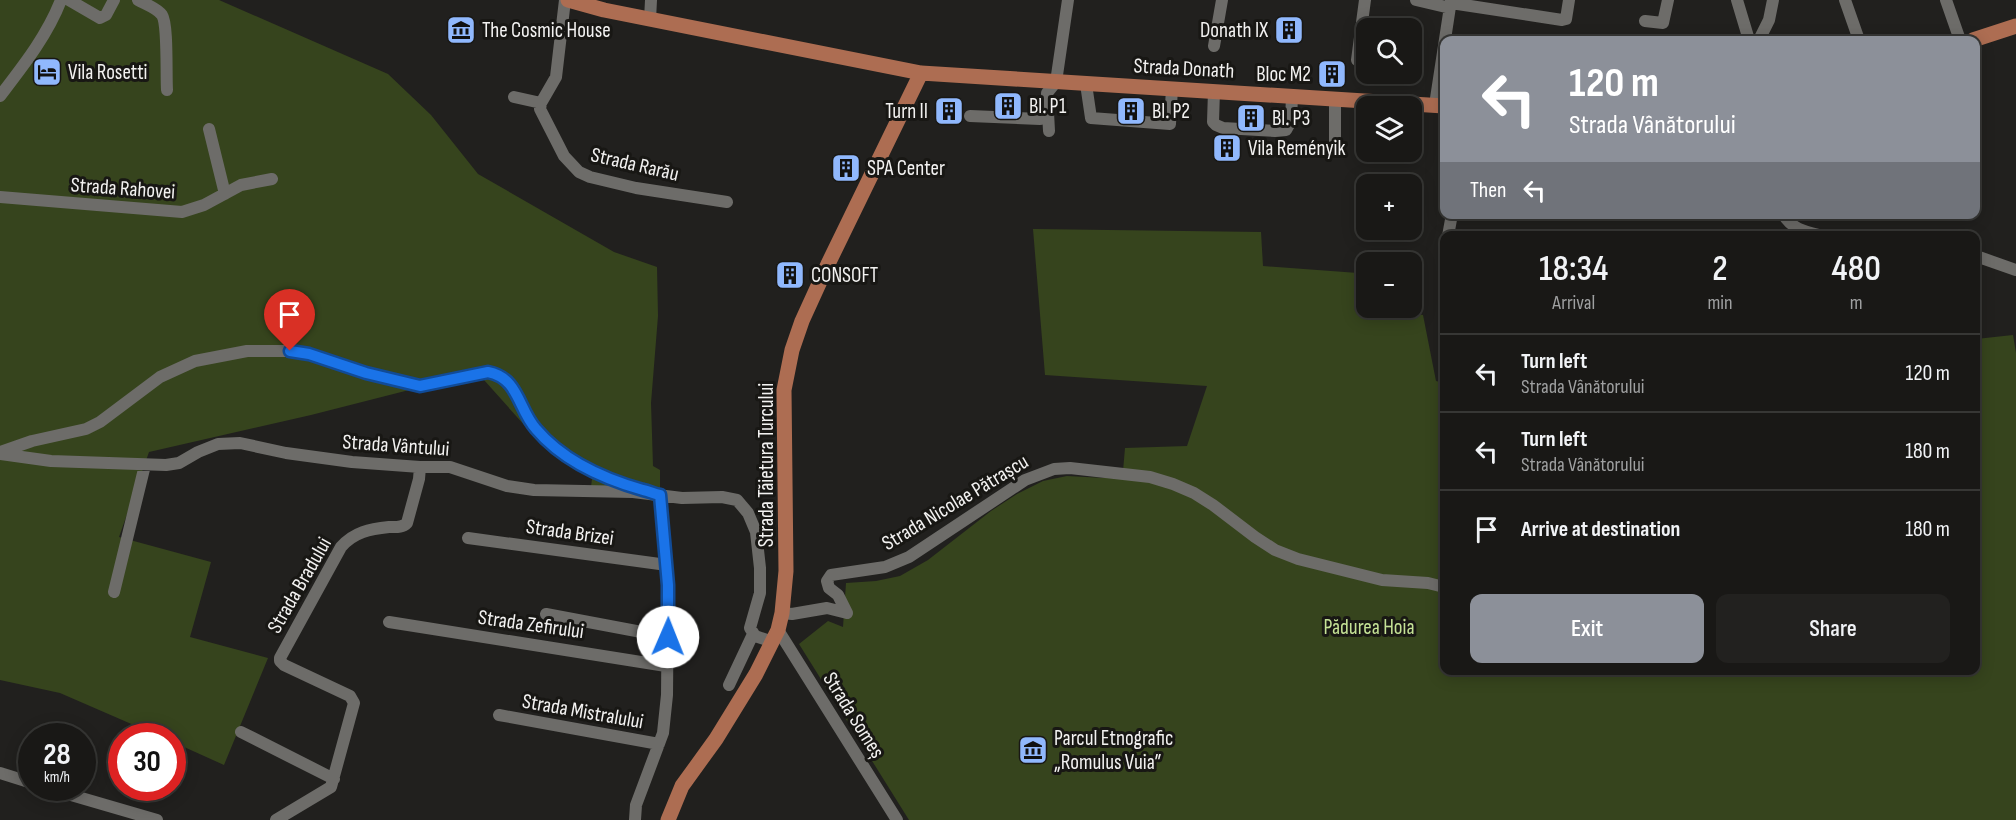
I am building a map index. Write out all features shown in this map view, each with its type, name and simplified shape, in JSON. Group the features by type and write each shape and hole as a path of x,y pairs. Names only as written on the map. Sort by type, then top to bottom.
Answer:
{"main road":[{"name":"Strada Donath","path":"567,0 650,20 921,73 1356,101"},
{"path":"1980,38 2016,26"},
{"name":"Strada Tăietura Turcului","path":"668,820 682,786 717,739 775,636 782,613 786,571 783,412 784,390 792,350 802,321 828,264 921,73"},
{"name":"Strada Donath","path":"1422,105 1440,106"}],"street":[{"path":"0,96 38,45 61,0"},
{"path":"69,0 100,18 106,15 114,0"},
{"path":"138,0 163,16 167,90"},
{"path":"514,97 541,103 556,76 567,0"},
{"path":"650,20 651,0"},
{"path":"1048,131 1047,93 1056,82 1068,0"},
{"path":"1214,46 1222,0"},
{"path":"1363,18 1365,0"},
{"path":"1416,0 1562,20 1566,19 1569,0"},
{"path":"1645,21 1664,23 1668,0"},
{"path":"1737,0 1748,36"},
{"path":"1761,36 1769,20 1773,0"},
{"path":"1845,0 1858,36"},
{"path":"1946,0 1959,36"},
{"path":"1446,36 1450,4"},
{"path":"1086,84 1091,118 1170,124 1172,88"},
{"path":"1214,91 1213,117 1216,125 1223,128 1265,131 1286,130 1291,122 1292,96"},
{"path":"1335,100 1335,144"},
{"name":"Strada Rarău","path":"541,103 541,113 564,156 579,172 590,177 625,185 727,202"},
{"path":"970,116 1040,119"},
{"path":"209,129 225,194"},
{"name":"Strada Rahovei","path":"0,197 182,212 204,206 248,183 272,179"},
{"path":"1786,219 1797,228 1807,231"},
{"path":"1980,257 2016,270"},
{"path":"0,453 32,441 86,429 100,422 160,377 195,360 247,351 290,351 309,354 366,373 420,386 488,372 498,374 508,381 529,420 549,442 599,476 656,495 667,565 666,666 668,674 663,733 636,805 635,820"},
{"name":"Strada Vântului","path":"0,453 51,461 145,465 178,463 218,444 229,443 352,462 450,467 519,488 731,499 742,504 756,532 761,576 760,593 750,628 753,634"},
{"path":"114,592 145,465"},
{"name":"Strada Bradului","path":"334,779 354,703 350,696 280,661 290,638 341,547 348,539 371,529 401,527 407,523 420,467"},
{"name":"Strada Nicolae Pătrașcu","path":"782,613 792,614 827,608 847,614 838,595 829,588 827,581 831,575 885,567 909,557 1025,480 1054,469 1070,468 1150,477 1173,484 1213,505 1275,550 1298,559 1382,580 1440,586"},
{"name":"Strada Brizei","path":"468,538 667,565"},
{"path":"546,614 668,637"},
{"name":"Strada Zefirului","path":"389,622 666,666"},
{"path":"729,685 753,634 775,636"},
{"name":"Strada Someș","path":"775,636 897,820"},
{"name":"Strada Mistralului","path":"499,715 659,744"},
{"path":"241,732 334,779 329,789 276,820"},
{"path":"0,773 18,779"},
{"path":"92,801 157,820"}],"green space":[{"path":"0,0 219,0 388,74 431,115 478,174 614,252 657,267 658,316 651,403 653,466 660,470 660,492 591,487 592,479 534,436 484,380 468,375 311,415 149,452 119,537 211,562 190,637 268,658 224,765 186,748 186,723 129,723 60,693 0,680"},
{"name":"Pădurea Hoia","path":"1033,229 1261,232 1263,266 1356,273 1356,318 1422,318 1423,315 1436,381 1440,382 1440,675 1980,675 1980,339 2013,335 2016,353 2016,820 909,820 799,644 828,621 843,627 846,583 876,581 900,576 928,560 991,511 1017,494 1043,481 1067,476 1104,478 1123,471 1125,448 1187,446 1207,386 1045,375"}],"place":[{"name":"The Cosmic House","path":"461,30"},
{"name":"Donath IX","path":"1289,30"},
{"name":"Vila Rosetti","path":"47,72"},
{"name":"Bloc M2","path":"1332,74"},
{"name":"Bl. P1","path":"1008,106"},
{"name":"Turn II","path":"949,111"},
{"name":"Bl. P2","path":"1131,111"},
{"name":"Bl. P3","path":"1251,118"},
{"name":"Vila Reményik","path":"1227,148"},
{"name":"SPA Center","path":"846,168"},
{"name":"CONSOFT","path":"790,275"},
{"name":"Parcul Etnografic „Romulus Vuia”","path":"1033,750"}],"route":[{"path":"290,351 309,354 366,373 420,386 488,372 498,374 508,381 536,429 567,456 599,476 660,495 668,585 668,637"}]}
